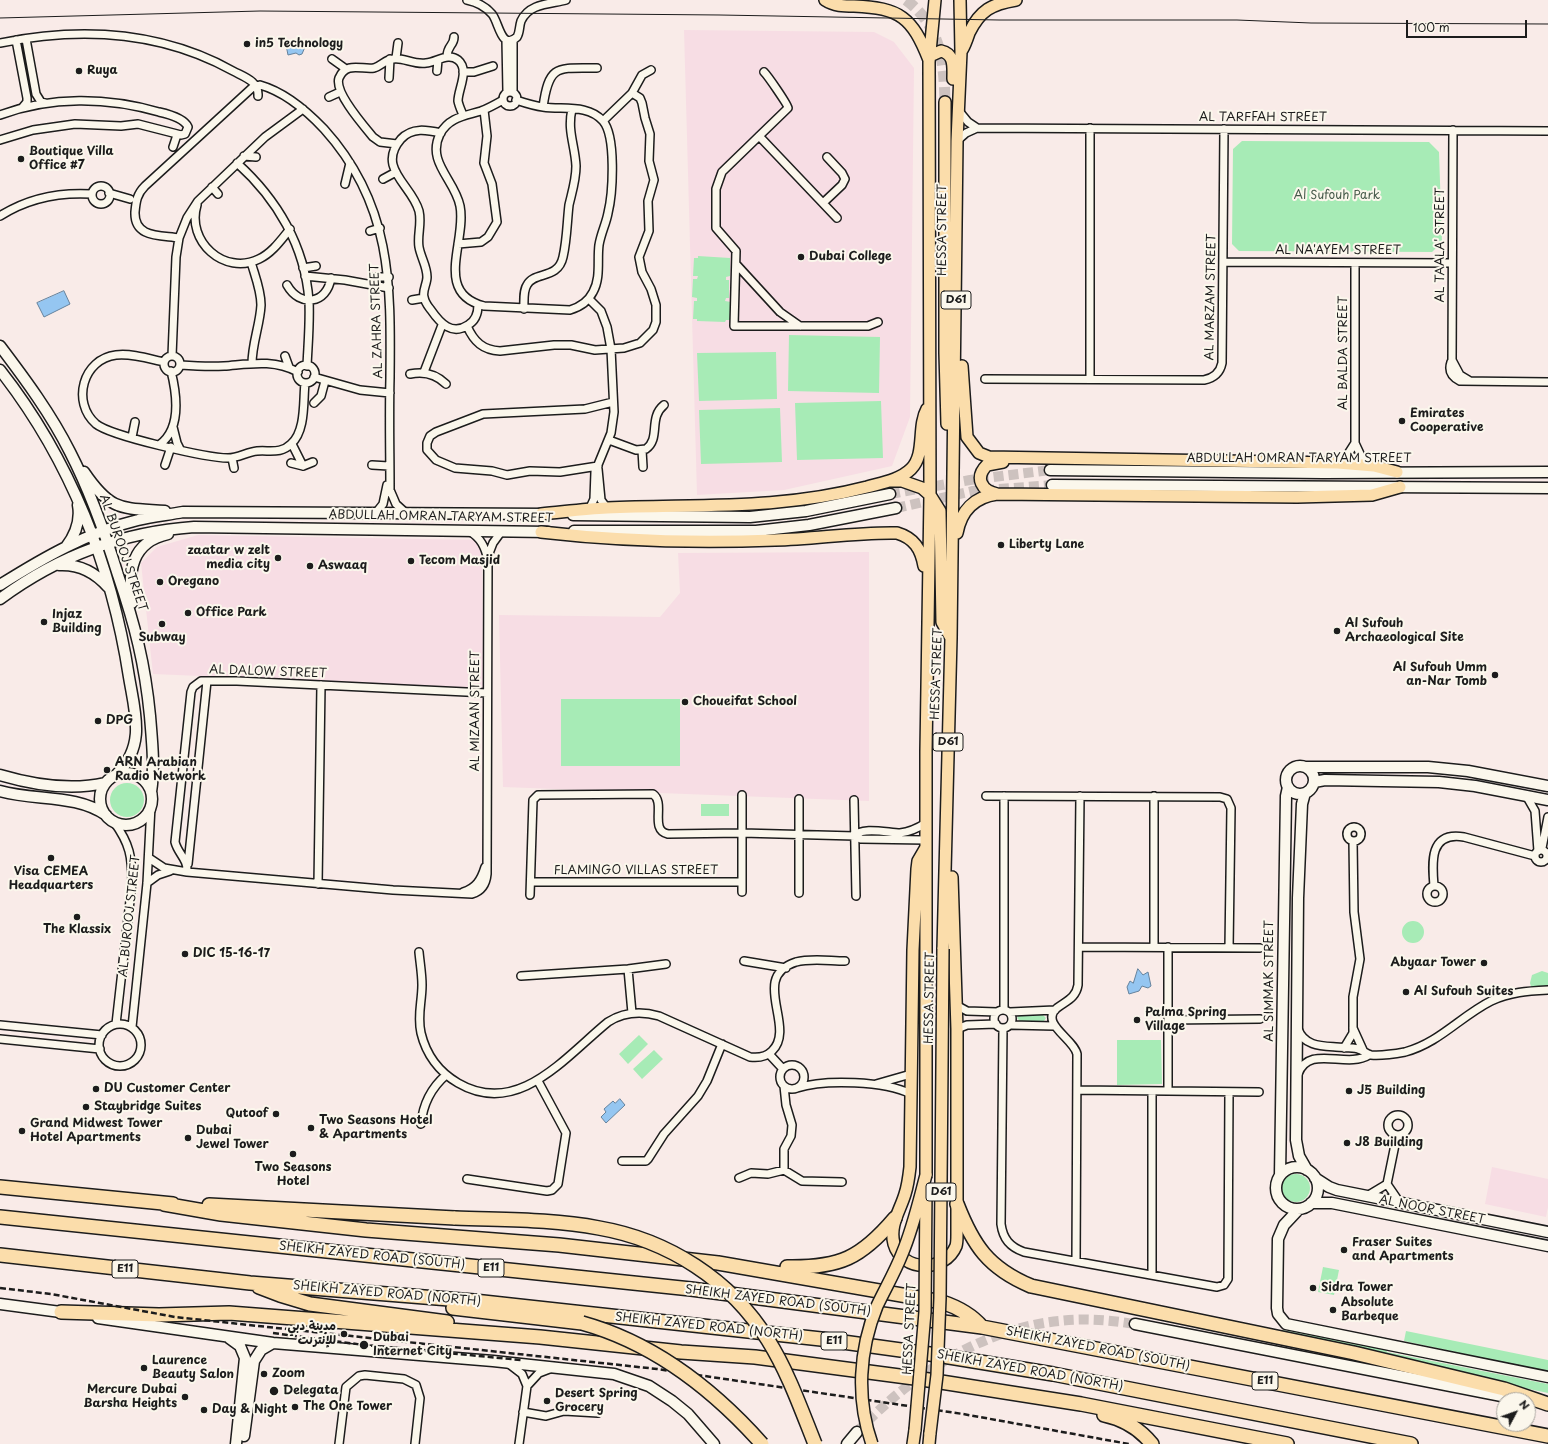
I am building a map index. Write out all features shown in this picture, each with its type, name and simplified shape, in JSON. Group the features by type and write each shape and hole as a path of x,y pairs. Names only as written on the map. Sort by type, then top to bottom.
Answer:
{"highway":[{"path":"0,1187 164,1204 253,1207 568,1224 600,1228 646,1241 690,1262 728,1291 759,1327 783,1368 816,1444"},
{"path":"164,1204 221,1214 305,1223 574,1246 745,1266 942,1302 967,1313 982,1327"},
{"path":"957,1204 968,1232 982,1252 1009,1276 1031,1286 1354,1353 1504,1389 1538,1402"},
{"name":"SHEIKH ZAYED ROAD (SOUTH)","path":"0,1217 691,1289 982,1327 1548,1436"},
{"path":"745,1266 809,1268 838,1262 866,1248 877,1239 895,1218"},
{"name":"SHEIKH ZAYED ROAD (NORTH)","path":"0,1255 250,1283 405,1296 822,1339 937,1355 1053,1374 1412,1444"},
{"path":"250,1283 280,1295 310,1304 492,1327 540,1337"},
{"path":"405,1296 446,1307 582,1323 626,1338 662,1357 691,1377 718,1400 762,1444"},
{"path":"61,1312 158,1315 214,1312 540,1337 681,1352 756,1357 868,1371 1132,1412 1286,1444"},
{"path":"979,1388 1020,1399 1116,1418 1137,1429 1152,1444"}],"main road":[{"path":"825,0 839,5 880,7 897,13 908,22 916,32 930,59 941,51 951,57 954,87 958,104"},
{"name":"HESSA STREET","path":"913,1444 926,1312 926,823 930,495 930,59 935,0"},
{"name":"HESSA STREET","path":"930,1439 937,1369 940,1298 944,950 956,332 957,141 961,52 960,0"},
{"path":"961,52 971,30 983,13 994,5 1016,0"},
{"path":"945,102 945,353 948,436 953,459"},
{"path":"956,332 962,361 966,437 979,453 989,457 1338,462 1374,466 1397,472"},
{"path":"541,514 607,508 764,504 828,496 891,481 911,470 916,463 923,416 930,405"},
{"path":"1023,458 1018,461 991,463 983,469 980,480 982,485 989,492 997,494 1297,497 1372,495 1400,487"},
{"path":"891,481 912,483 930,495 940,511 942,622 951,638"},
{"path":"952,553 958,526 966,510 978,499 997,494"},
{"path":"541,532 594,538 681,542 776,540 897,533 906,536 914,542 920,551 928,584"},
{"path":"926,844 920,857 917,869 913,950 908,1181 895,1218 892,1232 894,1245 901,1256 912,1264 925,1266 938,1264 949,1257 956,1246 957,1029 952,861 946,846"},
{"path":"872,1444 866,1424 862,1394 865,1348 875,1312 906,1245 926,1174"}],"street":[{"path":"467,0 479,4 491,13 502,36 510,40"},
{"path":"510,40 519,34 524,17 532,9 538,6 566,0"},
{"path":"0,44 16,40 92,34 142,39 191,52 243,76 254,86 258,96"},
{"path":"447,57 448,48 452,44 454,37"},
{"path":"26,39 36,94 41,102 45,103"},
{"path":"16,40 27,98 27,102 22,108"},
{"path":"510,40 510,92 516,100 543,107 589,111 603,121 611,140 610,206 600,240 598,280 589,299 583,304 570,310 524,309 478,305 466,297 455,280 455,266 461,222 460,205 454,188 440,168 436,154 438,140 441,133 450,122 463,115 484,110 503,100 510,92"},
{"path":"389,78 398,43"},
{"path":"397,144 380,142 373,137 340,92 338,82 342,73 346,69 357,66 376,68 393,59 417,63 447,57 459,61 463,72 458,100 459,108 463,115"},
{"path":"332,59 346,69"},
{"path":"437,71 438,60"},
{"path":"463,72 474,72 493,66"},
{"path":"543,107 548,80 557,72 568,68 597,68"},
{"path":"603,121 632,93 642,75 651,70"},
{"path":"764,72 788,107 723,170 716,186 715,224 718,231 735,249 734,326 868,326 878,322"},
{"path":"179,238 145,232 138,228 135,219 138,196 144,186 254,86"},
{"name":"AL ZAHRA STREET","path":"254,86 272,89 303,109 328,134 350,163 367,195 380,228 389,277 390,490 392,497 401,510 407,514"},
{"path":"328,97 340,92"},
{"path":"467,326 477,343 492,350 559,345 595,350 611,349 632,346 640,343 653,330 656,318 654,297 642,272 639,257 647,237 650,224 648,201 654,180 649,161 651,140 642,102 640,98 632,93"},
{"path":"503,100 506,104 511,105 516,100"},
{"path":"0,115 45,103 97,101 148,108 186,123 187,131 181,135 177,135 138,124 121,126 75,124 33,130 0,140"},
{"path":"958,104 968,122 977,128"},
{"path":"172,356 176,257 179,238 187,218 198,200 244,156 277,126 303,109"},
{"path":"524,309 525,291 528,282 532,279 550,274 556,270 563,259 576,172 575,157 570,133 572,109"},
{"path":"458,244 481,242 494,230 497,222 492,184 484,163 487,136 484,110"},
{"path":"957,141 966,133 977,128"},
{"name":"AL TARFFAH STREET","path":"977,128 1548,131"},
{"path":"1090,128 1090,379"},
{"path":"441,133 423,129 412,131 403,136 397,144 393,158 396,172 415,201 420,214 421,227 419,246 425,263 427,278 424,298 442,324 454,329 467,326 476,317 478,305"},
{"name":"AL MARZAM STREET","path":"986,378 1204,380 1214,377 1221,368 1222,363 1224,129"},
{"name":"AL TAALA' STREET","path":"1453,130 1452,360 1450,370 1455,379 1460,382 1548,382"},
{"path":"173,147 177,135"},
{"path":"759,136 837,218"},
{"path":"244,156 256,157"},
{"path":"823,203 842,185 845,180 842,173 827,157"},
{"path":"237,163 261,186 290,229 304,272 304,285 309,300 312,339 307,366"},
{"path":"345,184 350,163"},
{"path":"383,179 396,172"},
{"path":"100,186 106,188 109,193 108,199 101,204 96,202 92,194 95,189 100,186"},
{"path":"212,187 218,194"},
{"path":"109,193 130,199"},
{"path":"0,216 17,207 41,198 66,194 92,194"},
{"path":"198,200 195,225 201,242 214,255 230,262 250,262 268,254 290,229"},
{"path":"370,230 380,228"},
{"path":"250,262 260,289 261,303 253,341 252,364"},
{"name":"AL NA'AYEM STREET","path":"1223,262 1452,264"},
{"name":"AL BALDA STREET","path":"1355,263 1355,443"},
{"path":"736,264 780,312 800,326"},
{"path":"304,272 316,266"},
{"path":"304,272 389,288"},
{"path":"374,277 389,277"},
{"path":"287,285 296,296 309,300 316,299 327,291 331,278"},
{"path":"412,300 424,298"},
{"path":"589,299 596,305 605,319 611,349 614,419 609,440 594,474 594,499 589,510"},
{"path":"424,372 442,324"},
{"name":"AL BUROOJ STREET","path":"0,346 48,413 69,450 104,531 135,627 147,689 153,765 151,792"},
{"path":"164,362 117,354 103,359 91,368 82,389 82,397 90,418 109,431 180,449 232,458 254,451 277,452 292,444 300,428 305,383"},
{"path":"164,362 167,358 172,356 177,357 180,365"},
{"path":"285,356 289,367"},
{"path":"164,362 166,368 171,371 177,370 180,365"},
{"path":"180,365 216,366 271,363 289,367 298,372"},
{"path":"307,366 314,371 314,377 311,382 305,383 298,378 298,372 301,367 307,366"},
{"name":"AL BUROOJ STREET","path":"0,370 46,438 77,497 93,535 110,589 127,660 136,728 134,748 128,761 117,774"},
{"path":"171,371 176,405 173,427 176,443 180,449"},
{"path":"410,374 424,372 436,376 446,384"},
{"path":"314,377 360,390 390,392"},
{"path":"314,403 321,396 325,381"},
{"path":"597,467 560,472 530,471 507,476 492,472 461,469 445,465 431,456 427,450 427,443 430,436 436,432 483,414 585,409 613,402"},
{"path":"642,450 652,443 656,414 664,405"},
{"path":"132,437 135,422"},
{"path":"159,444 165,440 173,427"},
{"path":"609,440 642,450"},
{"path":"1338,462 1348,454 1355,443"},
{"path":"1355,443 1362,458 1374,466"},
{"path":"292,444 303,466"},
{"path":"164,465 171,447"},
{"path":"69,450 97,490 117,505 138,510 183,512"},
{"path":"642,450 643,467"},
{"path":"232,458 234,468"},
{"path":"291,463 303,466 313,462"},
{"path":"372,465 389,466"},
{"name":"AL ZAHRA STREET","path":"375,514 386,497 389,466"},
{"path":"597,467 601,500 607,508"},
{"name":"ABDULLAH OMRAN TARYAM STREET","path":"1050,470 1548,472"},
{"path":"1052,485 1548,488"},
{"name":"ABDULLAH OMRAN TARYAM STREET","path":"0,585 66,548 93,535 139,520 183,512 750,517 806,511 890,494"},
{"path":"66,548 74,534 79,518 77,497"},
{"name":"ABDULLAH OMRAN TARYAM STREET","path":"0,599 55,565 97,547 146,532 194,527 469,530 501,532 782,529 896,508"},
{"path":"135,627 130,583 131,569 136,556 151,540 161,535 194,527"},
{"name":"AL MIZAAN STREET","path":"469,530 481,541 486,551 488,560"},
{"name":"AL MIZAAN STREET","path":"149,858 158,865 170,870 187,869 318,884 392,890 460,892 472,894 482,889 487,880 488,560 490,550 501,532"},
{"path":"55,565 65,565 86,569 103,581 110,589"},
{"path":"187,869 207,681"},
{"name":"AL DALOW STREET","path":"187,869 175,842 191,692 197,683 207,681 237,681 487,693"},
{"path":"318,884 321,685"},
{"name":"AL SIMMAK STREET","path":"1280,1175 1286,796 1288,787 1286,782 1288,773 1296,766 1428,767 1468,771 1548,786"},
{"path":"1288,787 1295,793 1305,793 1309,791 1314,782 1312,773 1305,767"},
{"path":"0,792 78,802 95,808 111,819 123,824 132,824 144,818 151,806 151,792 148,784 134,774 117,774 105,783 101,791 100,800 103,809 111,819"},
{"path":"0,775 29,782 68,788 105,783"},
{"path":"1314,782 1325,780 1439,782 1475,786 1548,800"},
{"path":"1305,793 1302,804 1298,898 1297,1145 1299,1156 1307,1170 1315,1178 1317,1191 1311,1203 1299,1209 1284,1225 1278,1239 1277,1308 1281,1320 1286,1324 1548,1377"},
{"path":"530,895 533,800 538,794 653,794 658,800 659,825 662,832 668,834 742,832 855,836 861,839 899,836 926,823"},
{"path":"742,795 742,892"},
{"path":"986,796 1220,797 1229,801 1231,808 1229,948"},
{"path":"996,1024 994,1019 1003,1011 1004,796"},
{"path":"956,1005 966,1011 1055,1010 1071,999 1076,993 1079,947 1080,796"},
{"path":"1154,796 1154,947"},
{"path":"1527,797 1535,811 1538,852"},
{"path":"799,799 799,893"},
{"path":"854,800 856,896"},
{"name":"AL BUROOJ STREET","path":"132,1027 147,883 151,806"},
{"path":"1434,886 1432,861 1434,850 1442,841 1452,836 1464,837 1538,852 1547,853 1548,858 1541,862 1537,860 1538,852 1548,817"},
{"name":"AL BUROOJ STREET","path":"111,819 124,836 129,847 132,867 132,883 116,1024"},
{"path":"899,836 926,844"},
{"path":"1344,1048 1351,1038 1353,1028 1354,996 1360,959 1354,912 1353,841"},
{"path":"147,883 158,875 170,870"},
{"name":"FLAMINGO VILLAS STREET","path":"531,882 742,882"},
{"path":"1284,897 1298,898"},
{"path":"1079,947 1260,948"},
{"path":"1168,947 1168,1091"},
{"path":"419,952 422,985 419,1016 421,1032 430,1055 446,1075 467,1088 491,1093 515,1091 538,1081 608,1022 620,1016 632,1013 646,1013 659,1016 750,1057 769,1054 778,1044 780,1038 780,1025 774,989 778,977 786,968 803,961 845,961"},
{"path":"744,961 786,968"},
{"path":"521,976 628,969 666,964"},
{"path":"628,969 632,1013"},
{"path":"1297,1075 1303,1065 1313,1059 1356,1060 1369,1055 1393,1054 1420,1046 1446,1033 1480,1008 1502,996 1515,992 1548,990"},
{"path":"1055,1010 1052,1019 1054,1026 1072,1043 1076,1051 1076,1261"},
{"path":"1003,1011 1013,1020 1011,1025"},
{"path":"1168,1020 1260,1019"},
{"path":"116,1024 124,1024 132,1027 139,1034 142,1046 138,1058 132,1063 123,1066 110,1063 103,1057 100,1049 102,1035 106,1029 116,1024"},
{"path":"957,1029 967,1025 996,1024 1003,1028"},
{"path":"0,1025 102,1035"},
{"path":"1003,1028 1011,1025 1054,1026"},
{"path":"1297,1025 1302,1037 1312,1044 1363,1050"},
{"path":"1003,1028 1002,1230 1008,1242 1018,1250 1221,1287 1227,1282 1229,1092"},
{"path":"1353,1028 1363,1050 1369,1055"},
{"path":"0,1039 100,1049"},
{"path":"622,1162 646,1161 648,1159 664,1134 698,1096 707,1081 722,1044"},
{"path":"769,1054 783,1068"},
{"path":"784,1170 784,1149 790,1136 792,1125 784,1086 780,1080 783,1068 788,1065 795,1065 818,1083"},
{"path":"787,1100 795,1088 802,1084 804,1078 803,1072"},
{"path":"876,1084 911,1074"},
{"path":"421,1124 426,1100 434,1086 446,1075"},
{"path":"467,1179 547,1191 552,1190 558,1184 566,1133 538,1081"},
{"path":"784,1086 795,1088 818,1083 876,1084 911,1094"},
{"path":"1077,1090 1259,1092"},
{"path":"1152,1091 1152,1275"},
{"path":"1397,1135 1387,1184 1400,1203"},
{"path":"1299,1209 1286,1206 1277,1195 1277,1181 1284,1171 1296,1167 1307,1170"},
{"path":"739,1178 751,1173 768,1174 784,1170 802,1181 842,1182"},
{"name":"AL NOOR STREET","path":"1315,1178 1329,1187 1367,1196 1548,1232"},
{"path":"1367,1196 1387,1184"},
{"name":"AL NOOR STREET","path":"1311,1203 1332,1204 1548,1246"},
{"path":"0,1304 272,1343 508,1363 614,1374 649,1386 688,1414 714,1444"},
{"path":"1135,1324 1496,1395"},
{"path":"229,1338 240,1346 245,1358 236,1444"},
{"path":"243,1444 254,1361 261,1350 272,1343"},
{"path":"508,1363 522,1374 526,1389 519,1444"},
{"path":"526,1389 540,1373 552,1368"},
{"path":"339,1444 346,1387 359,1376 365,1375 404,1379 416,1385 420,1398 415,1444"},
{"path":"523,1412 546,1416 564,1411 598,1413"},
{"path":"847,1444 857,1432"}],"shaded area":[{"name":"Dubai College","path":"684,30 874,32 894,42 914,68 910,417 892,466 784,490 697,495"},
{"path":"198,535 482,540 483,688 153,674 141,563 157,547"},
{"name":"Choueifat School","path":"869,552 869,801 503,787 499,615 660,617 680,593 678,553"},
{"path":"1492,1167 1548,1179 1548,1207 1546,1217 1485,1204"}],"green space":[{"name":"Al Sufouh Park","path":"1242,141 1429,142 1439,152 1442,242 1432,252 1239,251 1232,244 1233,149"},
{"path":"698,256 730,258 730,276 726,277 726,280 729,280 729,298 726,298 725,301 731,302 730,320 726,320 725,322 697,321 697,319 693,319 694,301 697,301 697,298 692,297 693,279 697,279 698,276 693,276 694,258 698,258"},
{"path":"789,335 880,337 879,393 788,391"},
{"path":"776,352 777,399 699,401 697,353"},
{"path":"881,401 883,458 797,460 795,403"},
{"path":"780,408 782,462 701,464 699,410"},
{"path":"561,699 680,699 680,766 561,766"},
{"path":"130,783 139,788 143,793 143,807 139,812 134,816 124,817 120,816 111,807 110,797 111,793 120,784"},
{"path":"701,804 729,804 729,816 701,816"},
{"path":"1413,921 1421,924 1424,932 1421,940 1413,943 1405,940 1402,932 1405,924"},
{"path":"1542,971 1548,973 1548,991 1532,990 1530,983 1532,975"},
{"path":"1019,1015 1043,1015 1046,1018 1044,1021 1020,1021 1017,1018"},
{"path":"639,1035 648,1044 628,1064 619,1054"},
{"path":"1117,1040 1161,1040 1162,1084 1117,1085"},
{"path":"654,1050 663,1059 642,1079 633,1069"},
{"path":"1296,1174 1306,1178 1310,1188 1306,1198 1296,1202 1286,1198 1282,1188 1286,1178"},
{"path":"1323,1267 1339,1270 1334,1295 1318,1292"},
{"path":"1283,1330 1386,1349 1387,1352 1548,1384 1548,1393 1476,1378 1282,1332"},
{"path":"1406,1331 1548,1360 1548,1372 1404,1341"}],"water":[{"path":"290,42 301,44 305,47 302,54 299,55 296,53 288,55 286,45"},
{"path":"64,291 70,304 44,317 37,303"},
{"path":"1138,969 1143,975 1148,972 1151,986 1148,988 1142,986 1139,991 1129,994 1127,987 1130,981 1133,983"},
{"path":"620,1099 625,1105 606,1123 601,1117 606,1112 604,1109 613,1101 615,1103"}],"tunnel":[{"path":"906,0 918,10 927,21 938,46 943,73 945,102"},
{"path":"890,494 970,480 1050,470"},
{"path":"896,508 973,491 1052,485"},
{"path":"857,1432 878,1411 924,1374 949,1358 1002,1334 1030,1326 1068,1320 1116,1321 1135,1324"}],"tram line":[{"path":"0,18 260,11 720,15 999,20 1237,20 1311,23 1548,24"}],"railway":[{"path":"0,1288 51,1294 175,1317 657,1369 963,1414 1129,1444"},
{"path":"273,1333 364,1345 521,1360"}],"place":[{"name":"in5 Technology","path":"247,44"},
{"name":"Ruya","path":"79,71"},
{"name":"Boutique Villa Office #7","path":"21,159"},
{"name":"Dubai College","path":"801,257"},
{"name":"Emirates Cooperative","path":"1402,421"},
{"name":"Liberty Lane","path":"1001,545"},
{"name":"zaatar w zelt media city","path":"278,558"},
{"name":"Tecom Masjid","path":"411,561"},
{"name":"Aswaaq","path":"310,566"},
{"name":"Oregano","path":"160,582"},
{"name":"Office Park","path":"188,613"},
{"name":"Injaz Building","path":"44,622"},
{"name":"Subway","path":"162,624"},
{"name":"Al Sufouh Archaeological Site","path":"1337,631"},
{"name":"Al Sufouh Umm an-Nar Tomb","path":"1495,675"},
{"name":"Choueifat School","path":"685,702"},
{"name":"DPG","path":"98,721"},
{"name":"ARN Arabian Radio Network","path":"107,770"},
{"name":"Visa CEMEA Headquarters","path":"51,858"},
{"name":"The Klassix","path":"77,917"},
{"name":"DIC 15-16-17","path":"185,954"},
{"name":"Abyaar Tower","path":"1484,963"},
{"name":"Al Sufouh Suites","path":"1406,992"},
{"name":"Palma Spring Village","path":"1137,1020"},
{"name":"DU Customer Center","path":"96,1089"},
{"name":"J5 Building","path":"1349,1091"},
{"name":"Staybridge Suites","path":"86,1107"},
{"name":"Qutoof","path":"276,1114"},
{"name":"Two Seasons Hotel & Apartments","path":"311,1128"},
{"name":"Grand Midwest Tower Hotel Apartments","path":"22,1131"},
{"name":"Dubai Jewel Tower","path":"188,1138"},
{"name":"J8 Building","path":"1347,1143"},
{"name":"Two Seasons Hotel","path":"293,1154"},
{"name":"Fraser Suites and Apartments","path":"1344,1250"},
{"name":"Sidra Tower","path":"1313,1288"},
{"name":"Absolute Barbeque","path":"1333,1310"},
{"name":"مدينة دبي للإنترنت","path":"344,1334"},
{"name":"Dubai Internet City","path":"364,1345"},
{"name":"Laurence Beauty Salon","path":"144,1368"},
{"name":"Zoom","path":"264,1374"},
{"name":"Delegata","path":"274,1391"},
{"name":"Mercure Dubai Barsha Heights","path":"185,1397"},
{"name":"Desert Spring Grocery","path":"547,1401"},
{"name":"The One Tower","path":"295,1407"},
{"name":"Day & Night","path":"204,1410"}]}
